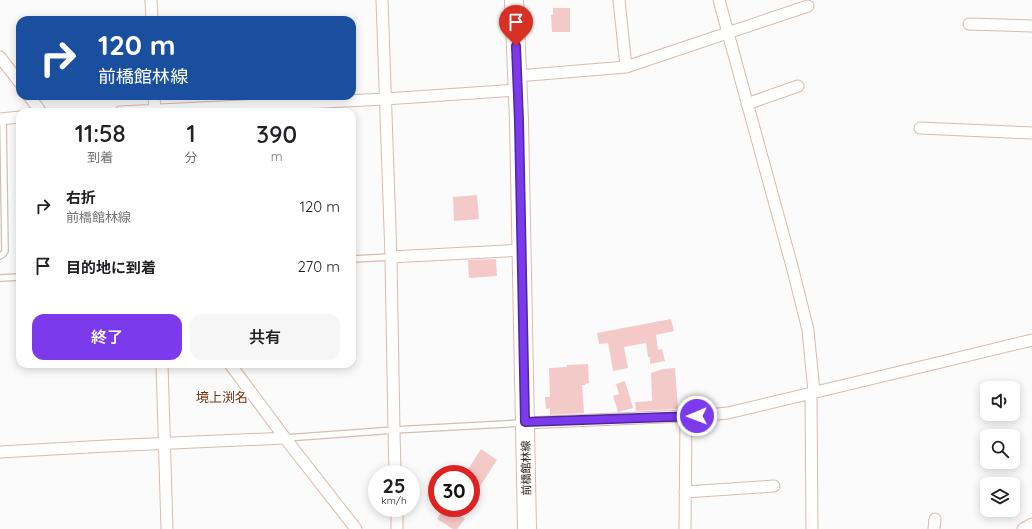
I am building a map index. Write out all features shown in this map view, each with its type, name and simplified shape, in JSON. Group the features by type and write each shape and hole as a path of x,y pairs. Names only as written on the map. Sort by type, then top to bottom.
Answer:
{"main road":[{"name":"前橋館林線","path":"514,0 522,250 527,529"}],"street":[{"path":"151,0 152,16"},
{"path":"382,0 391,257 395,465"},
{"path":"619,0 626,67"},
{"path":"719,0 808,330 813,392 812,529"},
{"path":"212,108 385,99 517,84 626,67 808,6"},
{"path":"969,24 1032,26"},
{"path":"0,57 16,78"},
{"path":"747,104 798,86"},
{"path":"1,119 16,117"},
{"path":"920,128 1032,133"},
{"path":"391,257 522,250"},
{"path":"525,422 728,413 1032,340"},
{"path":"162,368 167,529"},
{"path":"233,368 356,529"},
{"path":"685,529 686,416"},
{"path":"0,452 285,438"},
{"path":"685,492 774,486"},
{"path":"397,517 397,529"},
{"path":"1023,529 1032,524"}],"lane":[{"path":"0,256 5,251 1,119"},
{"path":"356,259 391,257"},
{"path":"0,278 16,277"},
{"path":"285,438 525,422"}],"building":[{"path":"553,8 570,8 570,32 552,32 551,15 553,15"},
{"path":"477,195 479,219 454,221 453,197"},
{"path":"496,259 497,276 469,278 468,260"},
{"path":"671,319 674,331 656,335 658,350 662,349 665,361 650,364 650,357 648,357 646,343 624,347 628,368 613,371 608,343 599,344 597,333"},
{"path":"588,364 589,383 582,385 584,413 550,415 550,408 546,409 545,397 550,397 549,368"},
{"path":"675,368 678,409 636,411 635,402 652,401 651,373 663,369"},
{"path":"625,381 633,408 618,412 613,396 619,394 616,384"},
{"path":"481,449 497,460 480,486 480,465 471,465"},
{"path":"438,517 462,517 465,519 457,529 453,529 437,519"}],"district":[{"name":"境上渕名","path":"222,397"}],"route":[{"path":"516,46 519,121 525,422 697,416"}]}
